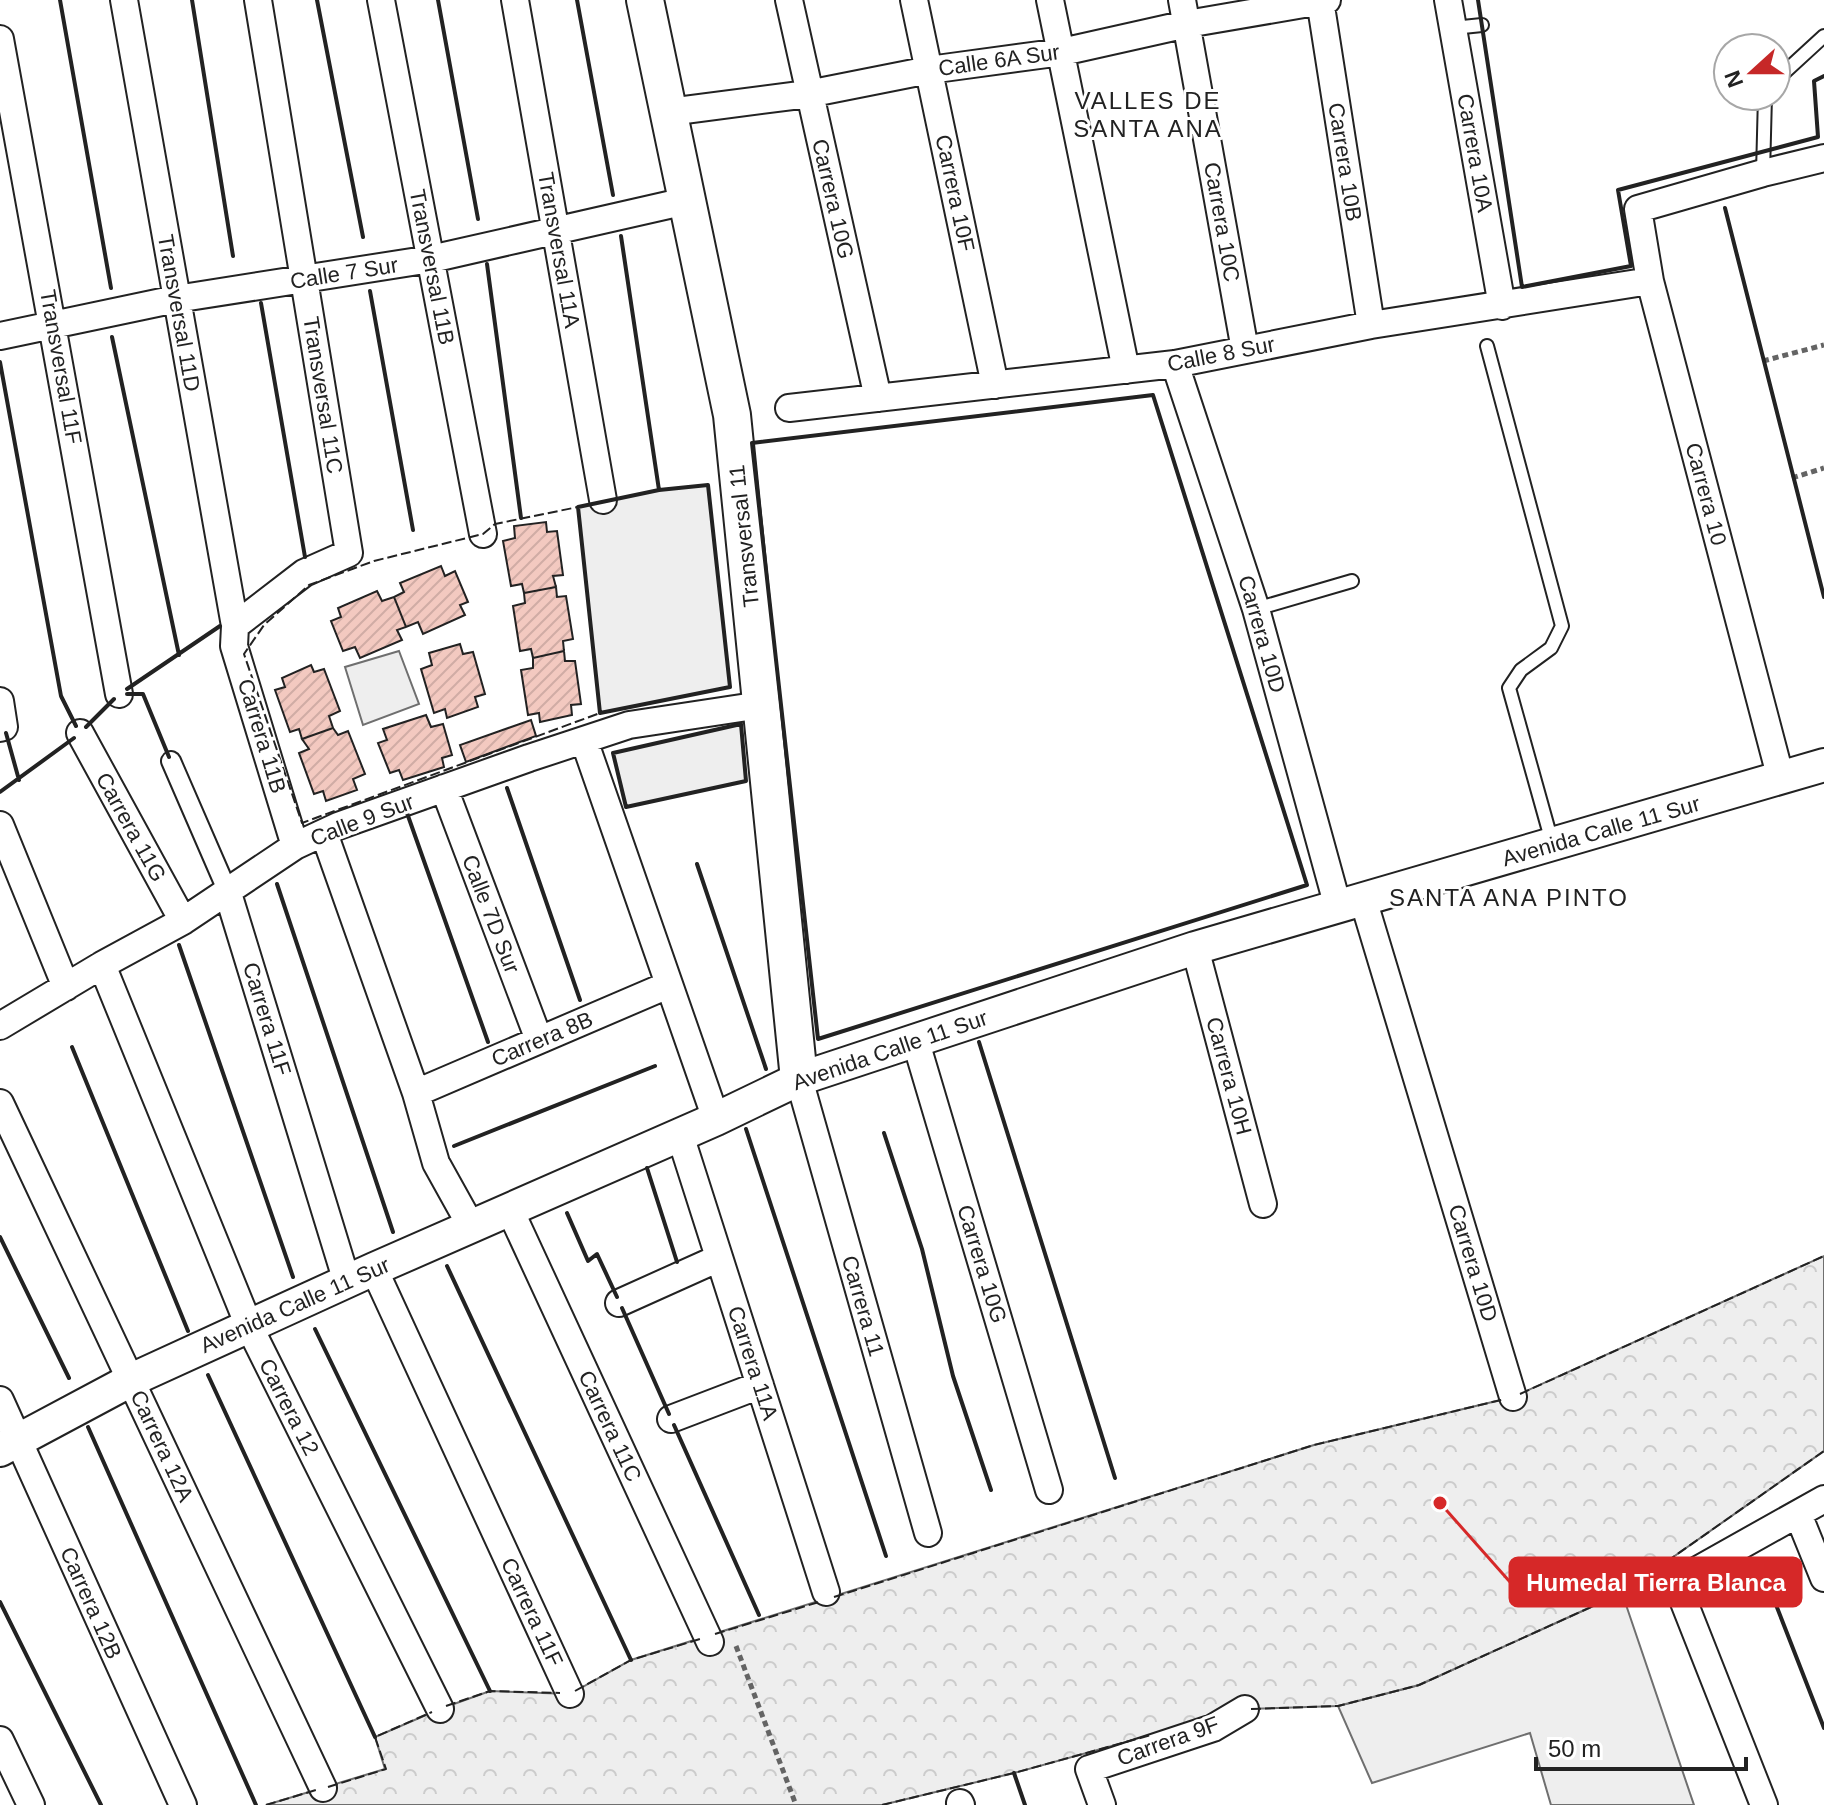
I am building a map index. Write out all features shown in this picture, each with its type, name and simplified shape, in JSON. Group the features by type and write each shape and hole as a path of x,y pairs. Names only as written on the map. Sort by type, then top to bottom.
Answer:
{"main road":[{"name":"Transversal 11","path":"645,0 732,415 799,1079"}],"street":[{"name":"Transversal 11D","path":"124,0 235,626"},
{"name":"Transversal 11C","path":"235,626 304,573 349,553 258,0"},
{"name":"Transversal 11B","path":"381,0 483,534"},
{"name":"Transversal 11A","path":"515,0 603,500"},
{"name":"Carrera 10G","path":"789,0 878,398"},
{"name":"Carrera 10F","path":"914,0 995,385"},
{"path":"1050,0 1126,370"},
{"name":"Carrera 10A","path":"1448,0 1502,306"},
{"name":"Calle 6A Sur","path":"669,112 808,94 929,70 1062,52 1184,12 1322,1"},
{"name":"Carrera 10B","path":"1322,1 1371,325"},
{"name":"Carrera 10C","path":"1184,12 1245,350"},
{"name":"Transversal 11F","path":"0,39 119,694"},
{"path":"1763,173 1824,158"},
{"name":"Carrera 10","path":"1763,173 1638,209 1650,281 1781,779"},
{"name":"Calle 7 Sur","path":"0,336 176,299 431,259 686,201"},
{"name":"Calle 8 Sur","path":"789,408 1175,364 1371,325 1650,281"},
{"name":"Carrera 10D","path":"1175,364 1513,1397"},
{"name":"Carrera 11B","path":"235,626 234,646 295,846"},
{"name":"Calle 9 Sur","path":"0,1026 183,921 295,846 324,833 444,788 526,749 584,740 629,725 761,705"},
{"name":"Carrera 11G","path":"80,733 183,921"},
{"path":"584,740 716,1119"},
{"name":"Carrera 11F","path":"171,761 227,890 361,1276 570,1694"},
{"name":"Avenida Calle 11 Sur","path":"9,1445 131,1380 799,1079 1195,948 1824,765"},
{"name":"Calle 7D Sur","path":"444,788 539,1040"},
{"path":"0,825 66,987"},
{"path":"324,833 416,1093 436,1163 471,1226"},
{"name":"Carrera 10H","path":"1195,948 1263,1204"},
{"name":"Carrera 12","path":"102,965 249,1326 440,1709"},
{"name":"Carrera 8B","path":"416,1093 668,985"},
{"name":"Carrera 10G","path":"915,1039 1049,1490"},
{"name":"Carrera 11","path":"799,1079 928,1533"},
{"name":"Carrera 12A","path":"0,1103 323,1788"},
{"name":"Carrera 11A","path":"680,1135 826,1592"},
{"name":"Carrera 11C","path":"510,1210 710,1642"},
{"path":"619,1303 719,1258"},
{"path":"671,1419 760,1385"},
{"name":"Carrera 12B","path":"0,1400 9,1445 183,1805"},
{"path":"1764,1805 1676,1582 1824,1499"},
{"path":"1798,1514 1824,1578"},
{"name":"Carrera 9F","path":"1102,1805 1089,1769 1213,1728 1245,1709"},
{"path":"0,1740 31,1805"}],"lane":[{"path":"1453,28 1482,25"},
{"path":"1792,65 1824,36"},
{"path":"1763,173 1765,112"},
{"path":"1487,346 1562,626 1551,648 1521,670 1509,688 1553,845"},
{"path":"1256,609 1352,581"}],"path":[{"path":"1763,361 1824,345"},
{"path":"1792,478 1824,468"},
{"path":"737,1649 796,1805"}],"green space":[{"path":"708,485 730,687 600,713 578,507 659,490"},
{"path":"399,651 419,704 363,725 345,667"},
{"path":"741,724 746,781 626,807 613,753"},
{"path":"1824,1256 1824,1451 1622,1593 1419,1685 1338,1706 1245,1709 1014,1773 882,1805 266,1805 385,1769 375,1737 490,1691 570,1694 631,1660 1314,1445 1513,1397"},
{"path":"1622,1593 1694,1805 1551,1805 1530,1733 1372,1783 1338,1706 1419,1685"}],"building":[{"path":"546,522 547,532 557,531 563,575 553,576 556,587 524,593 522,584 511,586 503,541 515,538 514,526"},
{"path":"441,566 445,576 455,571 468,602 460,605 465,615 423,634 418,622 406,627 394,597 404,592 400,583"},
{"path":"556,587 557,597 566,596 573,639 563,641 564,651 533,658 531,649 520,651 513,606 525,603 524,593"},
{"path":"377,591 382,601 394,597 406,627 397,630 402,640 360,658 355,647 343,651 331,621 341,617 338,608"},
{"path":"460,644 463,654 473,652 485,694 475,697 478,707 447,718 445,709 434,713 421,669 432,665 429,653"},
{"path":"564,651 565,661 575,661 581,704 571,705 572,715 540,722 539,713 528,715 521,670 533,668 533,658"},
{"path":"311,665 314,672 324,669 340,711 329,716 333,728 302,739 299,729 290,732 275,690 285,687 282,678"},
{"path":"426,715 431,727 443,724 452,755 442,758 444,767 403,780 399,770 390,773 378,743 387,740 383,729"},
{"path":"531,720 536,736 466,762 460,745"},
{"path":"333,728 338,735 348,731 365,774 353,779 357,790 326,801 323,791 314,794 299,753 309,749 302,739"}],"fence":[{"path":"578,507 600,713 302,823 244,654 264,625 309,585 374,561 483,534 495,524 578,507"},
{"path":"1520,1394 1824,1256"},
{"path":"834,1597 1314,1445 1505,1399"},
{"path":"1251,1709 1338,1706 1419,1685 1622,1593 1824,1451"},
{"path":"715,1634 822,1601"},
{"path":"575,1691 631,1660 700,1639"},
{"path":"446,1706 490,1691 560,1693"},
{"path":"328,1787 386,1769 375,1737 432,1712"},
{"path":"882,1805 1151,1735"},
{"path":"266,1805 316,1790"}],"wall":[{"path":"60,0 111,288"},
{"path":"192,0 233,256"},
{"path":"317,0 363,237"},
{"path":"438,0 478,219"},
{"path":"577,0 613,195"},
{"path":"1478,0 1522,287 1631,266 1618,190 1818,137 1814,81 1824,76"},
{"path":"1725,208 1824,597"},
{"path":"621,236 659,490"},
{"path":"487,264 521,518"},
{"path":"370,291 413,530"},
{"path":"261,303 305,557"},
{"path":"112,337 179,655"},
{"path":"0,362 61,696 76,726"},
{"path":"1153,395 1307,885 818,1039 752,443 1153,395"},
{"path":"708,485 730,687 600,713 578,507 659,490 708,485"},
{"path":"127,689 220,626"},
{"path":"127,694 143,694 169,757"},
{"path":"86,727 114,699"},
{"path":"741,724 746,781 626,807 613,753 741,724"},
{"path":"6,733 19,780"},
{"path":"0,792 74,738"},
{"path":"507,788 580,1000"},
{"path":"407,813 488,1042"},
{"path":"697,864 766,1069"},
{"path":"277,884 393,1232"},
{"path":"179,945 293,1277"},
{"path":"979,1042 1115,1478"},
{"path":"72,1047 188,1331"},
{"path":"454,1146 655,1066"},
{"path":"746,1129 886,1556"},
{"path":"884,1133 922,1249 953,1376 991,1490"},
{"path":"647,1168 677,1262"},
{"path":"567,1213 588,1261 597,1254 617,1297"},
{"path":"0,1237 69,1378"},
{"path":"447,1266 631,1660"},
{"path":"622,1308 669,1414"},
{"path":"315,1329 490,1691"},
{"path":"208,1375 375,1737"},
{"path":"674,1425 759,1615"},
{"path":"88,1427 256,1805"},
{"path":"1764,1574 1824,1728"},
{"path":"0,1602 101,1805"},
{"path":"1014,1773 1025,1805"}],"place":[{"name":"Humedal Tierra Blanca","path":"1440,1503"}],"district":[{"name":"VALLES DE SANTA ANA","path":"1148,114"},
{"name":"SANTA ANA PINTO","path":"1509,897"}]}
